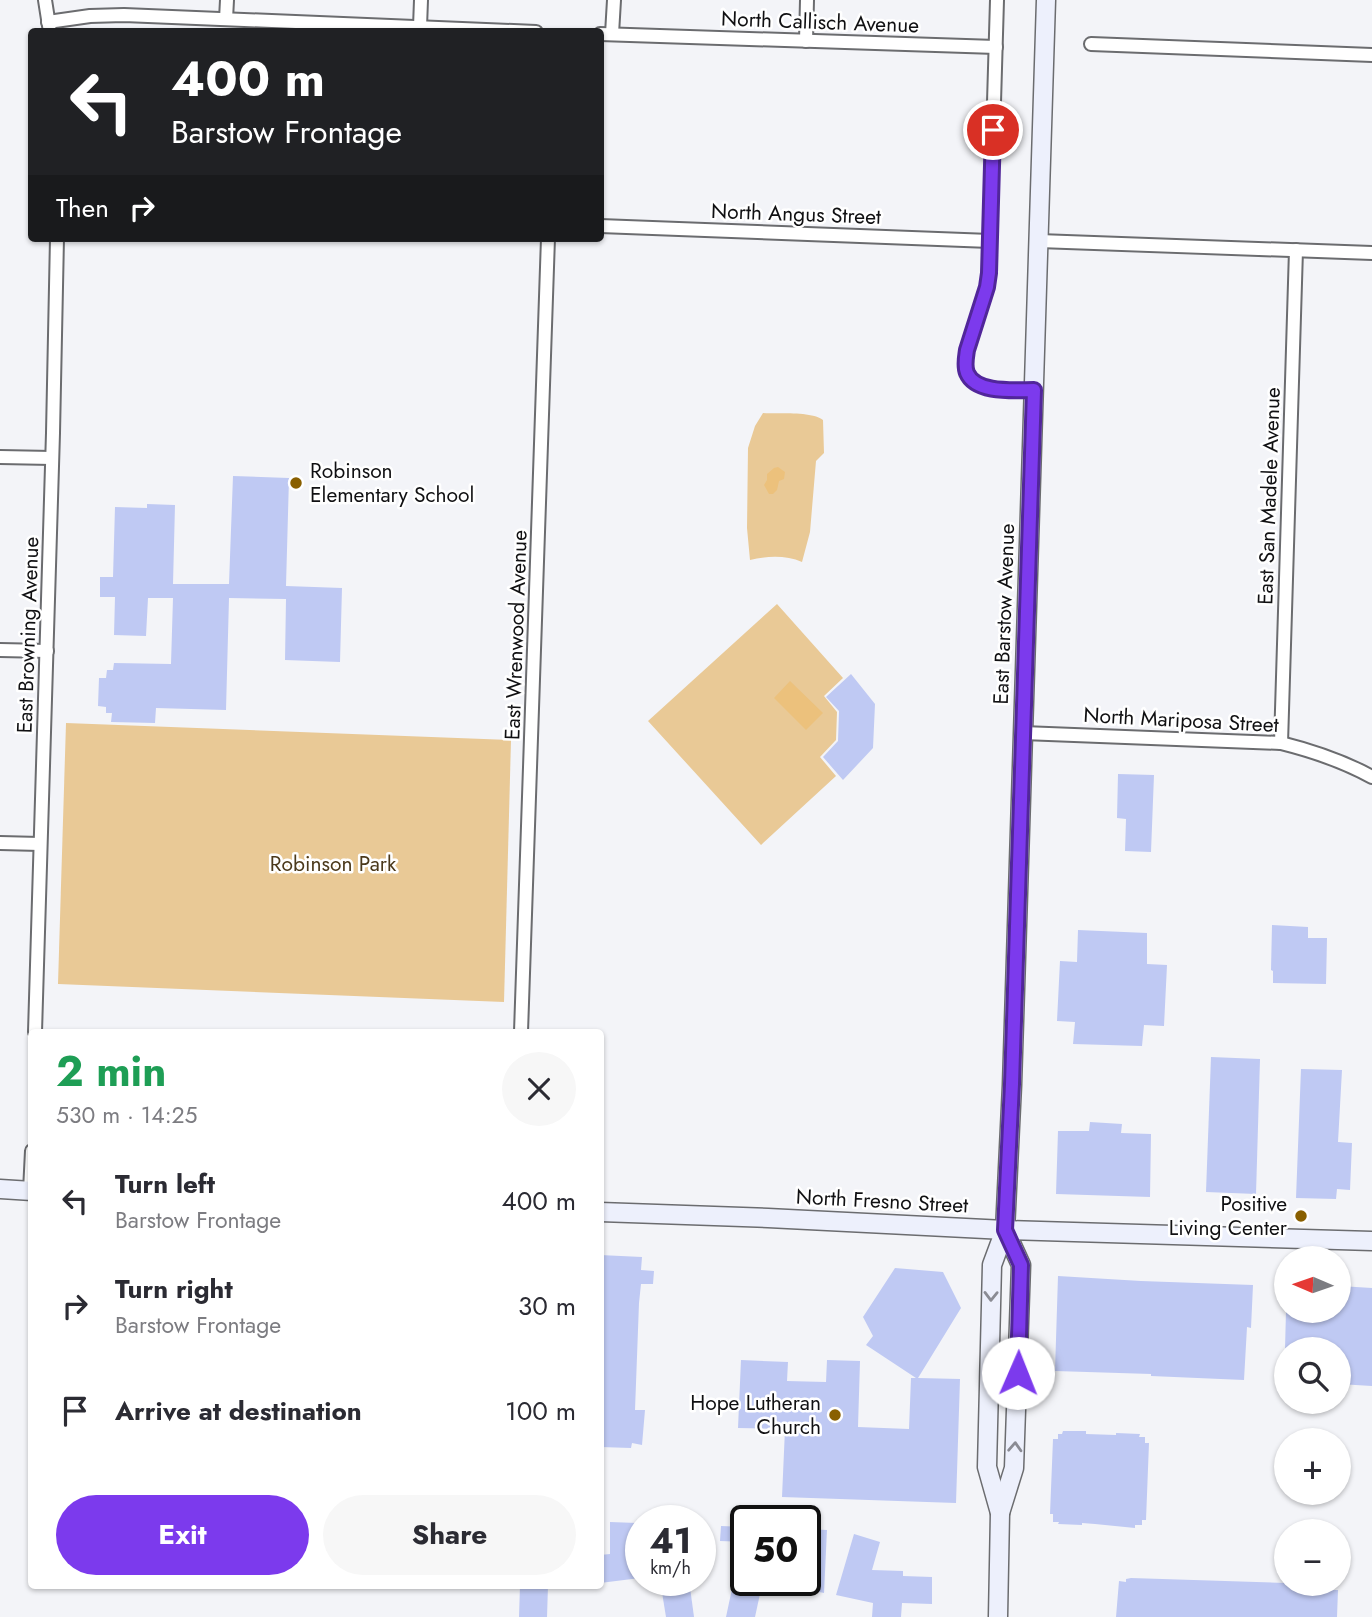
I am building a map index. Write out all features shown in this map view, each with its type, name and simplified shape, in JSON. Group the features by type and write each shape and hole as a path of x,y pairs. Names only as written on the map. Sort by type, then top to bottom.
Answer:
{"main road":[{"name":"East Barstow Avenue","path":"1000,1513 987,1467 992,1265 1005,1230 1013,1071 1046,0"},
{"path":"0,1189 28,1191"},
{"name":"North Fresno Street","path":"604,1212 1005,1230 1372,1241"},
{"name":"East Barstow Avenue","path":"998,1617 1000,1513 1014,1468 1021,1265 1005,1230"}],"street":[{"path":"45,0 49,27 90,16 124,15 443,28"},
{"path":"226,19 227,0"},
{"path":"420,27 421,0"},
{"path":"606,34 614,0"},
{"path":"806,41 807,0"},
{"path":"997,0 989,273 965,361 967,373 973,381 982,386 995,390 1034,390"},
{"name":"North Callisch Avenue","path":"606,34 996,47"},
{"path":"1091,44 1372,55"},
{"name":"North Angus Street","path":"604,226 990,241"},
{"path":"1038,241 1372,253"},
{"name":"East Browning Avenue","path":"35,1029 57,242"},
{"name":"East Wrenwood Avenue","path":"521,1029 548,242"},
{"name":"East San Madele Avenue","path":"1281,743 1296,250"},
{"path":"0,457 52,458"},
{"path":"0,650 47,651"},
{"name":"North Mariposa Street","path":"1023,733 1281,743 1338,761 1372,777"},
{"path":"0,843 40,844"}],"green space":[{"path":"763,413 803,414 823,420 824,453 816,461 810,532 802,562 776,557 750,560 747,528 748,448 755,426"},
{"path":"777,604 843,678 824,696 837,712 836,740 820,757 836,776 761,845 648,721"},
{"name":"Robinson Park","path":"66,723 511,740 504,1002 58,984"}],"shaded area":[{"path":"778,467 785,472 784,479 779,481 773,494 769,494 764,485 767,474"},
{"path":"790,681 823,713 806,730 774,698"}],"building":[{"path":"233,476 289,478 286,586 342,588 340,662 285,660 286,599 229,598 226,710 156,708 155,723 111,722 112,713 106,713 106,707 98,706 99,678 106,678 107,670 113,670 114,663 171,664 173,598 148,598 146,636 114,635 115,597 100,597 100,577 113,577 115,507 175,505 173,584 229,584"},
{"path":"851,674 875,704 873,748 843,780 823,757 838,741 839,711 826,697"},
{"path":"1118,774 1154,775 1151,852 1125,851 1126,819 1117,818"},
{"path":"1272,925 1308,927 1308,938 1327,938 1326,984 1273,983"},
{"path":"1078,930 1147,933 1147,964 1167,965 1164,1026 1144,1025 1142,1046 1073,1044 1075,1022 1057,1021 1060,961 1077,962"},
{"path":"1211,1057 1260,1059 1256,1194 1206,1192"},
{"path":"1301,1069 1342,1070 1338,1142 1352,1143 1350,1190 1337,1189 1336,1199 1296,1198"},
{"path":"1090,1122 1122,1124 1121,1133 1151,1134 1150,1197 1056,1194 1058,1131 1089,1131"},
{"path":"604,1255 642,1257 641,1270 654,1271 653,1284 641,1284 635,1410 645,1410 642,1445 632,1443 631,1448 604,1447"},
{"path":"895,1268 943,1272 961,1308 918,1378 960,1379 956,1503 782,1497 785,1429 738,1428 741,1360 788,1362 787,1381 826,1382 827,1360 860,1361 858,1427 909,1429 911,1378 916,1378 866,1345 873,1336 863,1317"},
{"path":"1058,1276 1253,1285 1244,1380 1055,1371"},
{"path":"1351,1287 1372,1288 1372,1386 1351,1385 1351,1337 1285,1337 1286,1323 1351,1323"},
{"path":"1063,1431 1086,1431 1086,1434 1140,1434 1139,1437 1145,1437 1145,1443 1149,1443 1146,1520 1142,1520 1142,1525 1135,1525 1135,1528 1053,1522 1053,1514 1050,1514 1053,1439 1058,1439 1058,1434"},
{"path":"610,1522 625,1523 625,1580 604,1582 604,1555 610,1554"},
{"path":"721,1526 730,1526 730,1541 720,1541"},
{"path":"821,1530 827,1530 824,1593 821,1592"},
{"path":"854,1534 880,1542 872,1570 903,1571 903,1576 932,1577 932,1604 902,1603 901,1617 872,1617 873,1603 836,1595"},
{"path":"1126,1579 1274,1583 1274,1596 1338,1596 1337,1617 1116,1617 1119,1581 1126,1582"},
{"path":"520,1589 548,1589 547,1617 519,1617"},
{"path":"663,1596 691,1596 694,1617 666,1617"},
{"path":"730,1596 760,1596 755,1617 726,1617"}],"place":[{"name":"Robinson Elementary School","path":"296,483"},
{"name":"Positive Living Center","path":"1301,1216"},
{"name":"Hope Lutheran Church","path":"835,1415"}],"route":[{"path":"993,130 989,273 965,361 967,373 973,381 982,386 995,390 1034,390 1005,1230 1021,1265 1018,1373"}]}
